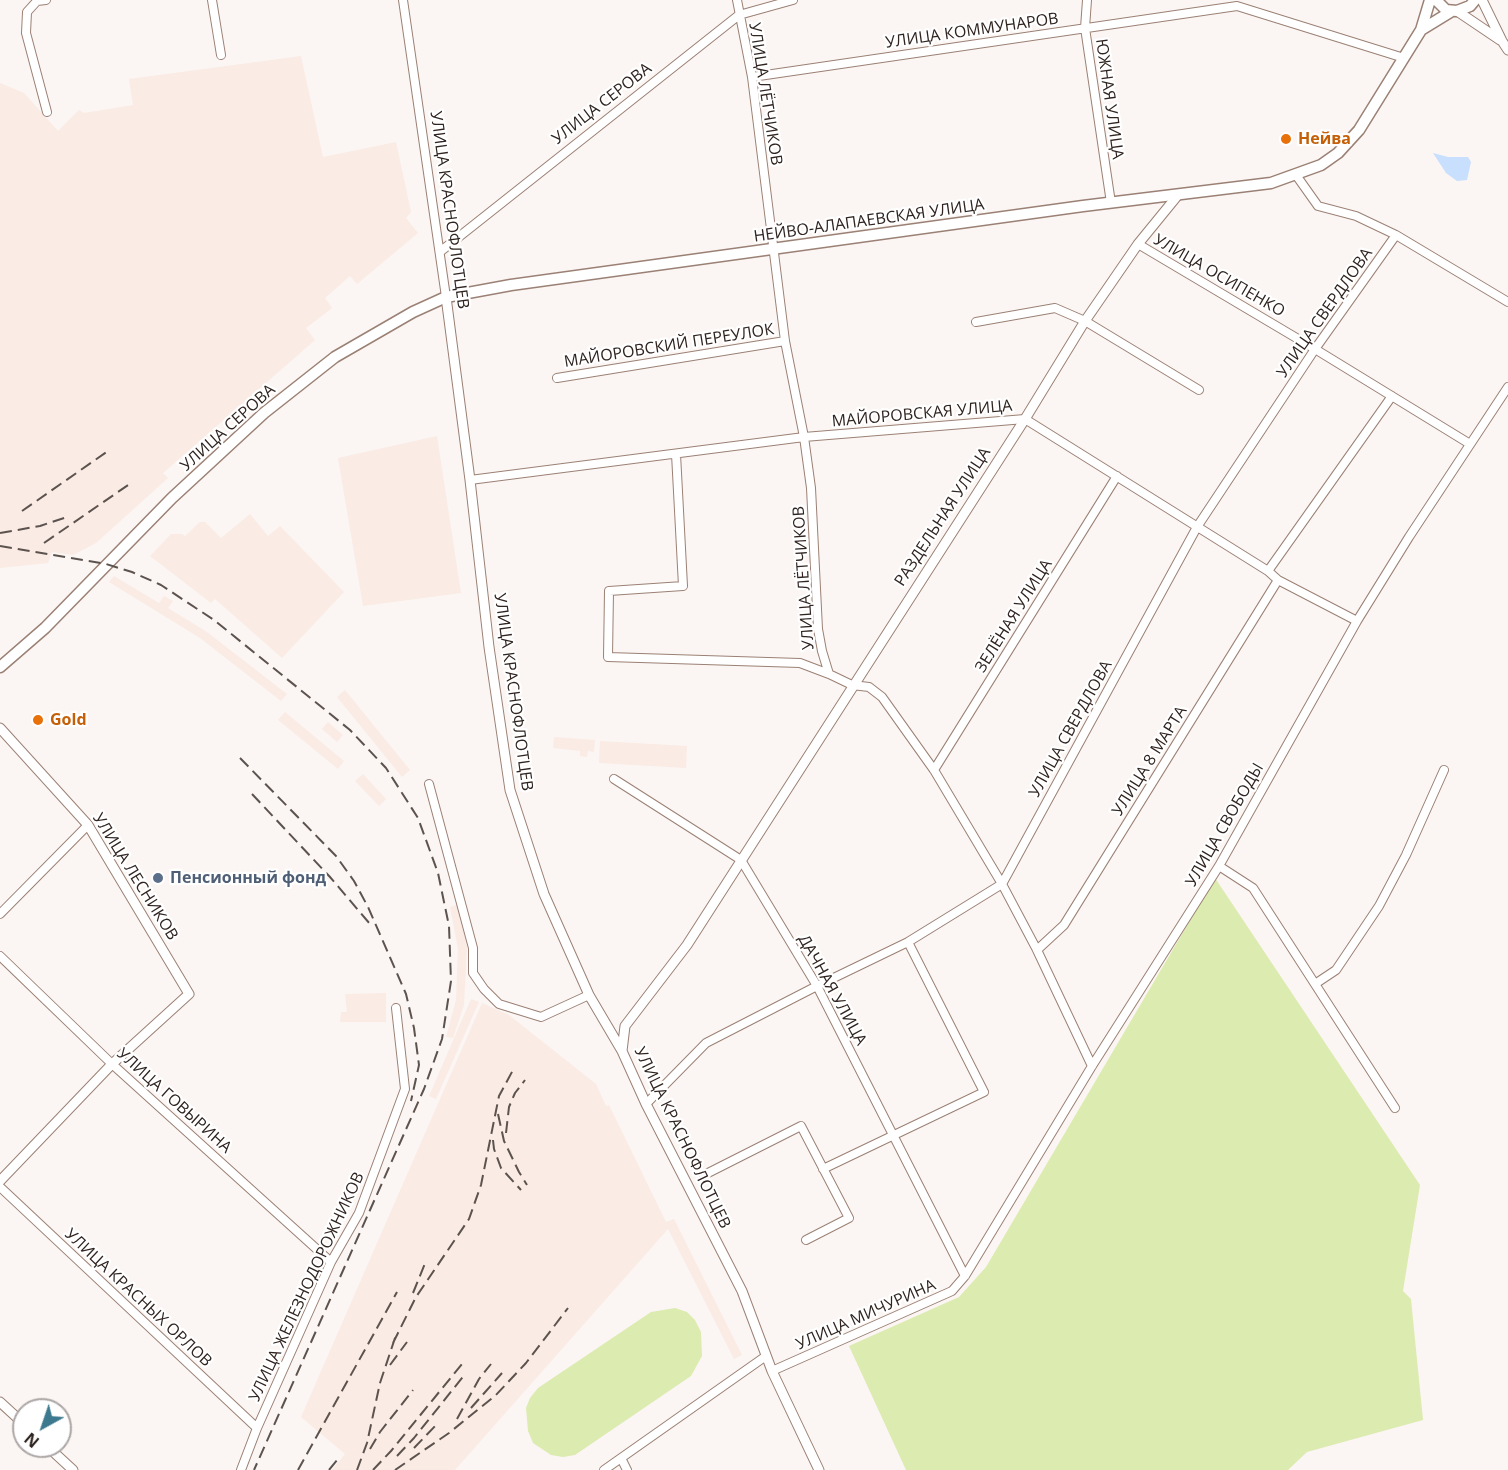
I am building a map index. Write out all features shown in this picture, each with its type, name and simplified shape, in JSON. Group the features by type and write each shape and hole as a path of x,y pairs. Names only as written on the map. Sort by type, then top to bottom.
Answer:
{"main road":[{"path":"1421,30 1430,0"},
{"path":"1436,0 1441,6 1455,11"},
{"path":"1421,30 1455,11 1470,6 1475,0"},
{"name":"НЕЙВО-АЛАПАЕВСКАЯ УЛИЦА","path":"446,297 511,285 1271,183 1321,165 1338,153 1359,130 1421,30"},
{"name":"УЛИЦА СЕРОВА","path":"0,667 45,628 172,498 285,396 335,357 413,312 446,297"}],"street":[{"path":"46,0 37,1 27,12 26,33 47,112"},
{"path":"212,0 221,55"},
{"name":"УЛИЦА КРАСНОФЛОТЦЕВ","path":"403,0 441,250 489,647 510,790 544,894 589,995 622,1051 646,1104 742,1290 772,1371 819,1470"},
{"name":"УЛИЦА ЛЁТЧИКОВ","path":"737,0 752,77 785,341 804,437 811,488 818,629 829,674"},
{"name":"УЛИЦА СЕРОВА","path":"441,250 739,15 793,0"},
{"name":"ЮЖНАЯ УЛИЦА","path":"1087,0 1085,28 1111,202"},
{"path":"1482,0 1508,50"},
{"name":"УЛИЦА КОММУНАРОВ","path":"752,77 1085,28 1234,3 1404,58"},
{"path":"1455,11 1502,41"},
{"path":"1296,175 1318,206 1356,216 1396,236 1508,302"},
{"name":"РАЗДЕЛЬНАЯ УЛИЦА","path":"622,1051 625,1026 687,945 1025,419 1085,321 1138,244 1178,195"},
{"name":"УЛИЦА СВЕРДЛОВА","path":"646,1104 706,1043 908,942 1002,884 1197,526 1316,349 1396,236"},
{"name":"УЛИЦА ОСИПЕНКО","path":"1138,244 1316,349 1470,444"},
{"path":"976,322 1055,308 1085,321 1199,390"},
{"name":"МАЙОРОВСКИЙ ПЕРЕУЛОК","path":"557,378 785,341"},
{"name":"УЛИЦА СВОБОДЫ","path":"965,1276 1092,1066 1219,866 1357,621 1409,537 1508,387"},
{"path":"1268,571 1392,396"},
{"name":"МАЙОРОВСКАЯ УЛИЦА","path":"470,480 804,437 1025,419 1268,571 1278,580 1357,621"},
{"path":"676,454 683,586 609,591 608,657 800,663 852,685 869,687 882,697 934,770 1002,884 1037,950 1092,1066"},
{"name":"ЗЕЛЁНАЯ УЛИЦА","path":"934,770 1117,476"},
{"name":"УЛИЦА 8 МАРТА","path":"1037,950 1064,925 1278,580"},
{"name":"УЛИЦА ЛЕСНИКОВ","path":"0,728 88,825 189,994 112,1064"},
{"path":"1315,984 1336,970 1379,906 1406,855 1444,770"},
{"path":"614,779 741,860"},
{"path":"429,784 473,948 473,973 484,988 499,1004 541,1017 589,995"},
{"path":"0,914 88,825"},
{"name":"ДАЧНАЯ УЛИЦА","path":"741,860 817,986 965,1276"},
{"path":"1219,866 1253,888 1395,1108"},
{"path":"823,1169 984,1092 908,942"},
{"name":"УЛИЦА ГОВЫРИНА","path":"0,956 112,1064 331,1262"},
{"name":"УЛИЦА ЖЕЛЕЗНОДОРОЖНИКОВ","path":"241,1470 257,1428 331,1262 359,1213 405,1089 396,1008"},
{"path":"0,1181 112,1064"},
{"path":"704,1175 801,1126 849,1218 806,1240"},
{"name":"УЛИЦА КРАСНЫХ ОРЛОВ","path":"0,1187 257,1428"},
{"name":"УЛИЦА МИЧУРИНА","path":"772,1371 952,1291 965,1276"},
{"path":"604,1470 766,1356"},
{"path":"0,1402 12,1413"},
{"path":"60,1458 73,1470"},
{"path":"621,1458 627,1470"}],"shaded area":[{"path":"301,56 323,157 396,142 411,212 406,218 418,233 357,284 350,276 325,298 332,308 306,328 315,340 163,473 168,478 96,543 73,555 52,552 48,563 0,568 0,83 24,93 58,131 79,110 84,113 133,105 129,79"},
{"path":"437,436 461,593 363,606 338,458"},
{"path":"250,514 268,536 280,526 344,592 282,658 215,599 211,603 150,556 171,534 185,536 200,522 205,522 221,538"},
{"path":"114,576 159,603 164,596 173,601 168,608 207,632 287,694 281,701 200,638 109,582"},
{"path":"345,690 410,770 402,777 337,697"},
{"path":"285,712 344,761 338,769 278,720"},
{"path":"328,722 343,735 337,742 322,729"},
{"path":"554,737 595,740 594,752 588,751 587,757 580,756 580,751 553,748"},
{"path":"600,741 687,746 686,768 599,763"},
{"path":"363,774 386,799 379,806 355,781"},
{"path":"459,904 467,947 464,1005 453,1038 446,1037 456,1000 458,949 450,907"},
{"path":"386,993 386,1022 340,1022 341,1012 347,1012 345,994"},
{"path":"471,999 479,1002 436,1099 429,1096"},
{"path":"482,1003 509,1015 596,1084 606,1106 609,1105 666,1222 674,1219 742,1355 734,1359 668,1229 455,1470 332,1470 345,1454 301,1417"}],"green space":[{"path":"1215,878 1420,1185 1403,1291 1411,1299 1423,1420 1307,1452 1288,1470 906,1470 849,1346 959,1297 986,1267"},
{"path":"675,1308 687,1312 695,1320 701,1332 702,1356 691,1376 575,1455 563,1457 551,1455 533,1443 528,1431 526,1408 538,1388 651,1312"}],"water":[{"path":"1433,153 1448,157 1468,157 1471,162 1467,180 1457,181 1446,173"}],"railway":[{"path":"22,511 108,451"},
{"path":"44,543 131,483"},
{"path":"0,533 40,526 67,517"},
{"path":"0,546 106,564 132,572 161,585 214,620 350,730 386,768 418,818 438,873 449,926 451,981 442,1039 424,1089 254,1470"},
{"path":"240,758 336,856 354,881 368,907 406,994 414,1028 419,1065 411,1101"},
{"path":"252,794 330,877 370,924"},
{"path":"393,1343 416,1297 469,1219 481,1185 499,1096 513,1070"},
{"path":"506,1133 509,1107 515,1093 525,1080"},
{"path":"498,1114 504,1141 527,1185"},
{"path":"493,1140 501,1168 521,1190"},
{"path":"413,1293 426,1261"},
{"path":"298,1470 397,1292"},
{"path":"395,1470 449,1433 496,1395 526,1363 568,1308"},
{"path":"357,1470 367,1443 380,1383 396,1335"},
{"path":"390,1365 407,1342"},
{"path":"373,1470 462,1364"},
{"path":"457,1419 479,1379 491,1364"},
{"path":"397,1456 466,1373"},
{"path":"471,1408 502,1373"},
{"path":"370,1449 380,1432 413,1390"},
{"path":"414,1448 438,1423"},
{"path":"329,1470 338,1459"}],"place":[{"name":"Нейва","path":"1286,139"},
{"name":"Gold","path":"38,720"},
{"name":"Пенсионный фонд","path":"158,878"}]}
